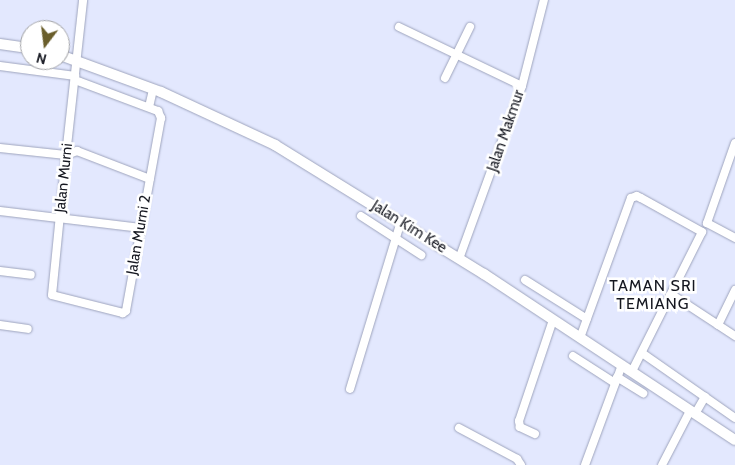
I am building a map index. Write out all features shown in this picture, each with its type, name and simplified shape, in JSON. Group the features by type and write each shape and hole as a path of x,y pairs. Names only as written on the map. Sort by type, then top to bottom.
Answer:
{"street":[{"name":"Jalan Murni","path":"52,295 84,0"},
{"name":"Jalan Makmur","path":"460,259 522,86 544,0"},
{"path":"446,78 470,27"},
{"path":"400,28 522,86"},
{"path":"0,44 20,47"},
{"name":"Jalan Kim Kee","path":"70,59 205,111 274,145 401,221 735,440"},
{"path":"0,66 75,78 149,104 158,111 161,118 150,178"},
{"path":"149,104 153,90"},
{"path":"735,143 707,223 735,238"},
{"name":"Jalan Murni 2","path":"0,148 66,155 77,151 150,178 125,312 52,295"},
{"path":"580,338 630,200 634,196 641,198 702,232 632,372"},
{"path":"0,211 141,228"},
{"path":"361,216 421,255"},
{"path":"350,389 401,221"},
{"path":"0,271 31,276"},
{"path":"525,280 587,319"},
{"path":"718,325 735,290"},
{"path":"671,294 735,336"},
{"path":"535,434 520,427 518,423 553,320"},
{"path":"0,325 28,329"},
{"path":"642,353 735,418"},
{"path":"573,356 643,393"},
{"path":"585,465 622,365"},
{"path":"662,465 693,412 705,397"},
{"path":"459,428 517,459 521,465"}],"district":[{"name":"TAMAN SRI TEMIANG","path":"653,295"}]}
